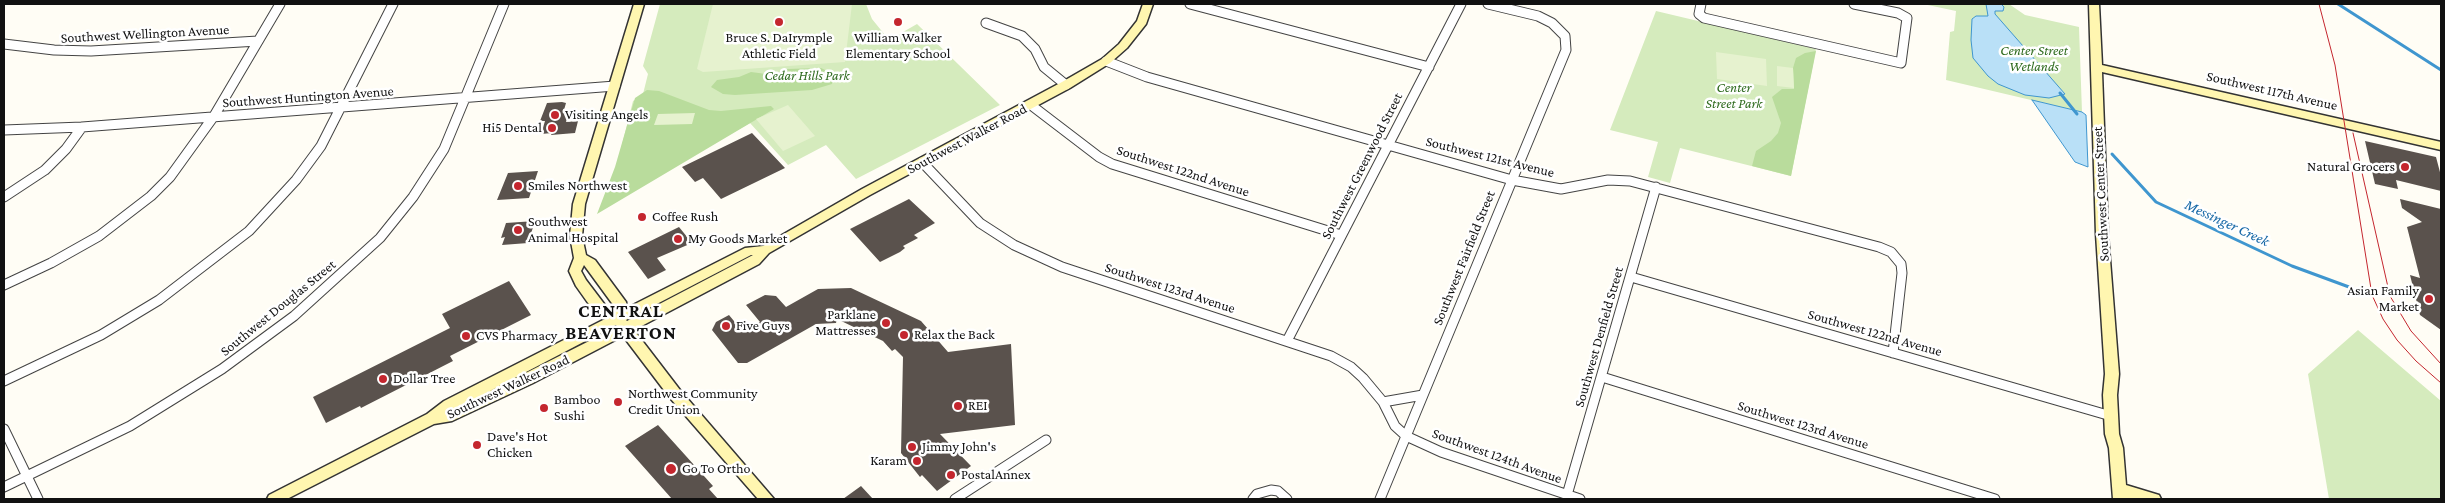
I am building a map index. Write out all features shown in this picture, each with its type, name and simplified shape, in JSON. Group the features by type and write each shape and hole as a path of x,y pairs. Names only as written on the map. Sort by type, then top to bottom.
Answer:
{"main road":[{"path":"638,4 579,204 576,236 580,258 575,271 581,283 604,313 622,324 675,394 767,499"},
{"name":"Southwest Walker Road","path":"274,499 432,418 447,417 528,379 622,324 755,261 764,250 922,162 1031,105 1106,61 1124,46 1136,31 1148,4"},
{"name":"Southwest Center Street","path":"2094,4 2102,234 2113,383 2118,397 2120,436 2116,448"},
{"name":"Southwest 117th Avenue","path":"2095,67 2441,146"},
{"path":"580,258 591,263 621,305 622,324"},
{"name":"Southwest Center Street","path":"2113,383 2110,394 2111,416 2112,434 2116,448 2119,494"},
{"path":"2119,494 2154,499"}],"street":[{"path":"4,286 74,251 130,214 170,178 185,160 214,116 280,4"},
{"path":"4,381 101,335 158,300 208,264 249,231 296,180 321,146 392,4"},
{"name":"Southwest Douglas Street","path":"4,487 88,448 176,398 261,342 323,292 380,238 413,197 444,150 504,4"},
{"path":"1190,4 1428,67"},
{"name":"Southwest Greenwood Street","path":"1287,341 1461,4"},
{"name":"Southwest Fairfield Street","path":"1380,499 1566,50 1565,36 1559,28 1538,16 1488,4"},
{"path":"1701,4 1699,14 1704,18 1901,63 1903,60 1907,18 1886,7 1854,4"},
{"path":"986,22 1026,38 1035,49 1044,67 1066,85"},
{"name":"Southwest Wellington Avenue","path":"4,44 54,50 91,51 258,41"},
{"name":"Southwest 121st Avenue","path":"1106,61 1147,77 1512,180 1561,189 1608,180 1630,181 1879,247 1898,258 1902,273 1893,353"},
{"name":"Southwest Huntington Avenue","path":"4,130 82,127 615,86"},
{"name":"Southwest 122nd Avenue","path":"1031,105 1112,164 1341,235"},
{"path":"4,197 45,170 66,149 82,127"},
{"name":"Southwest 123rd Avenue","path":"922,162 980,223 1014,245 1062,266 1331,356 1351,367 1383,402 1395,426 1406,436"},
{"name":"Southwest Denfield Street","path":"1567,495 1656,187"},
{"name":"Southwest 122nd Avenue","path":"1631,277 2111,416"},
{"name":"Southwest 123rd Avenue","path":"1602,377 1995,499"},
{"path":"1383,402 1423,395"},
{"path":"4,430 38,499"},
{"name":"Southwest 124th Avenue","path":"1406,436 1441,452 1580,499"},
{"path":"955,499 1046,440"},
{"path":"1253,499 1264,491 1271,490 1278,491 1287,499"}],"green space":[{"name":"Cedar Hills Park","path":"660,4 866,4 872,19 889,40 917,24 1000,105 856,179 826,145 788,165 750,123 607,204 633,101 643,94 648,74 643,66"},
{"name":"Bruce S. DaIrymple Athletic Field","path":"713,4 852,4 845,62 703,72 697,69"},
{"name":"Center Street Wetlands","path":"1923,4 2009,4 2025,15 2079,27 2082,112 1946,80 1950,32 1954,31 1956,11"},
{"name":"Center Street Park","path":"1656,11 1816,49 1791,176 1680,148 1670,183 1648,177 1658,142 1610,130"},
{"path":"1816,51 1791,176 1752,166 1756,151 1771,141 1778,133 1781,123 1772,97 1782,89 1794,89 1793,68 1796,58 1805,53"},
{"path":"1716,52 1766,59 1767,86 1717,79"},
{"path":"1777,66 1793,68 1794,88 1777,86"},
{"path":"821,68 827,71 833,78 832,84 812,90 735,95 723,94 711,87 717,80 739,77 751,72 774,75 787,69"},
{"path":"647,90 659,91 709,110 721,111 771,106 774,109 597,214 615,167 635,98"},
{"path":"788,105 815,136 783,151 756,119"},
{"path":"695,113 692,124 654,125 658,114"},
{"path":"2358,330 2441,401 2441,499 2329,499 2308,374"}],"water":[{"path":"1986,4 2001,4 2004,7 2003,11 1995,11 1995,14 2065,94 2049,98 2025,95 1998,84 1988,76 1973,58 1971,40 1972,19 1976,16 1988,16"},
{"path":"2032,100 2082,112 2086,115 2088,167 2075,162"}],"building":[{"path":"547,103 566,103 564,110 570,109 566,122 578,121 575,133 541,134 545,121 540,121"},
{"path":"752,133 785,168 721,199 703,178 695,182 682,167"},
{"name":"Natural Grocers","path":"2365,141 2436,157 2441,176 2441,191 2396,180 2398,189 2375,184"},
{"name":"Smiles Northwest","path":"538,171 529,198 497,200 508,173"},
{"path":"909,199 935,223 914,235 918,238 903,246 905,248 900,252 880,262 850,229"},
{"path":"2400,199 2441,209 2441,330 2420,315 2410,275 2420,278 2407,227 2422,222 2402,208"},
{"name":"Southwest Animal Hospital","path":"535,221 528,243 502,245 505,237 501,238 506,223"},
{"path":"679,227 692,243 657,258 666,270 648,279 628,252"},
{"path":"509,281 531,315 450,356 453,361 361,408 360,406 326,423 313,397 450,328 442,314"},
{"path":"851,288 921,321 948,352 1011,344 1015,425 940,434 971,466 937,491 922,475 920,477 901,453 903,357 895,349 892,351 883,341 837,319 836,323 816,324 747,363 738,363 712,330 716,322 729,315 743,332 760,322 746,305 765,295 776,296 786,307 818,289"},
{"path":"658,425 713,486 709,489 718,499 672,499 625,446"},
{"path":"861,486 873,499 843,499"}],"waterway":[{"path":"2338,4 2441,70"},
{"name":"Messinger Creek","path":"2060,93 2077,114"},
{"name":"Messinger Creek","path":"2112,154 2156,202 2292,266 2349,287"}],"tram line":[{"path":"2319,4 2335,65 2372,295 2383,319 2397,340 2416,361 2441,383"},
{"path":"2353,133 2390,296 2411,331 2441,364"}],"place":[{"name":"Bruce S. DaIrymple Athletic Field","path":"779,22"},
{"name":"William Walker Elementary School","path":"898,22"},
{"name":"Visiting Angels","path":"555,115"},
{"name":"Hi5 Dental","path":"552,128"},
{"name":"Natural Grocers","path":"2405,167"},
{"name":"Smiles Northwest","path":"518,186"},
{"name":"Coffee Rush","path":"642,217"},
{"name":"Southwest Animal Hospital","path":"518,230"},
{"name":"My Goods Market","path":"678,239"},
{"name":"Asian Family Market","path":"2429,299"},
{"name":"Parklane Mattresses","path":"886,323"},
{"name":"Five Guys","path":"726,326"},
{"name":"Relax the Back","path":"904,335"},
{"name":"CVS Pharmacy","path":"466,336"},
{"name":"Dollar Tree","path":"383,379"},
{"name":"Northwest Community Credit Union","path":"618,402"},
{"name":"REI","path":"958,406"},
{"name":"Bamboo Sushi","path":"544,408"},
{"name":"Dave's Hot Chicken","path":"477,445"},
{"name":"Jimmy John's","path":"912,447"},
{"name":"Karam","path":"917,461"},
{"name":"Go To Ortho","path":"671,469"},
{"name":"PostalAnnex","path":"951,475"}],"district":[{"name":"CENTRAL BEAVERTON","path":"621,322"}]}
